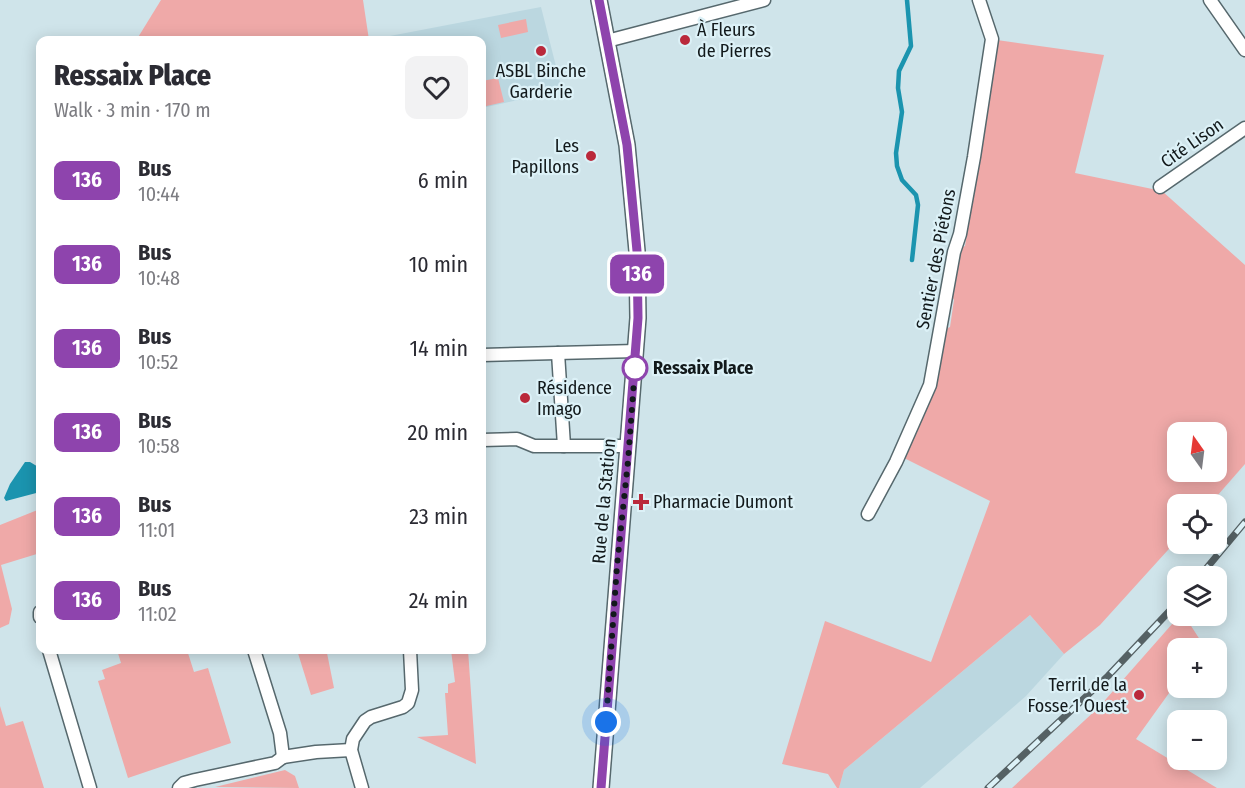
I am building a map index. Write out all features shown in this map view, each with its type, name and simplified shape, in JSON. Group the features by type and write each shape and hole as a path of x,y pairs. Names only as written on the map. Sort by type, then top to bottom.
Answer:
{"street":[{"name":"Rue de la Station","path":"599,0 627,145 637,251 638,318 601,788"},
{"path":"607,40 764,0"},
{"name":"Sentier des Piétons","path":"868,514 896,462 930,385 974,157 992,39 979,0"},
{"path":"1210,0 1245,50"},
{"name":"Cité Lison","path":"1160,187 1245,128"},
{"path":"486,355 636,351"},
{"path":"558,353 564,446"},
{"path":"486,440 517,439 534,446 629,446"},
{"path":"50,654 90,788"},
{"path":"256,654 280,733 283,757"},
{"path":"362,788 351,750 353,739 365,721 371,717 403,707 408,703 412,690 410,654"},
{"path":"179,788 184,783 274,763 283,757 351,750"}],"shaded area":[{"path":"161,0 363,0 368,36 139,36"},
{"path":"541,7 562,90 486,107 486,36 390,36"},
{"path":"526,19 528,32 501,38 498,25"},
{"path":"997,40 1104,55 1075,173 1162,191 1245,265 1245,464 1219,494 1167,494 1167,551 1100,625 1064,654 1030,615 844,770 839,788 837,788 828,774 782,764 825,621 931,662 990,501 902,457 943,330 950,327 954,300 950,293 958,249 965,246"},
{"path":"498,78 504,102 486,106 486,80"},
{"path":"36,511 36,554 1,565 12,609 9,624 0,628 0,525"},
{"path":"1030,615 1064,654 1026,696 920,788 839,788 844,770"},
{"name":"Terril de la Fosse 1 Ouest","path":"1170,626 1191,626 1199,638 1167,638 1167,696 1136,739 1167,758 1167,770 1187,770 1217,788 1012,788 1099,707"},
{"path":"118,654 188,654 194,672 208,668 231,743 128,778 98,681 105,679 102,670 121,663"},
{"path":"298,654 327,654 334,688 311,695"},
{"path":"452,654 468,654 476,764 417,737 448,735 445,693 448,693 448,684 455,682"},
{"path":"0,706 6,726 23,721 44,788 0,788"},
{"path":"285,770 295,776 299,788 215,787"}],"water":[{"path":"25,462 36,466 36,493 6,501 4,498 10,484"}],"waterway":[{"path":"907,0 911,46 899,71 898,88 902,112 896,153 897,166 902,180 916,195 918,205 912,260"}],"railway":[{"path":"1208,566 1245,522"},
{"path":"988,788 1108,676 1167,614"}],"bus line":[{"name":"136","path":"599,0 627,145 637,251 638,318 601,788"}],"place":[{"name":"À Fleurs de Pierres","path":"685,40"},
{"name":"ASBL Binche Garderie","path":"541,51"},
{"name":"Les Papillons","path":"591,156"},
{"name":"Ressaix Place","path":"635,368"},
{"name":"Résidence Imago","path":"525,398"},
{"name":"Pharmacie Dumont","path":"641,502"},
{"name":"Terril de la Fosse 1 Ouest","path":"1139,695"}],"route":[{"path":"606,722 635,368"}]}
